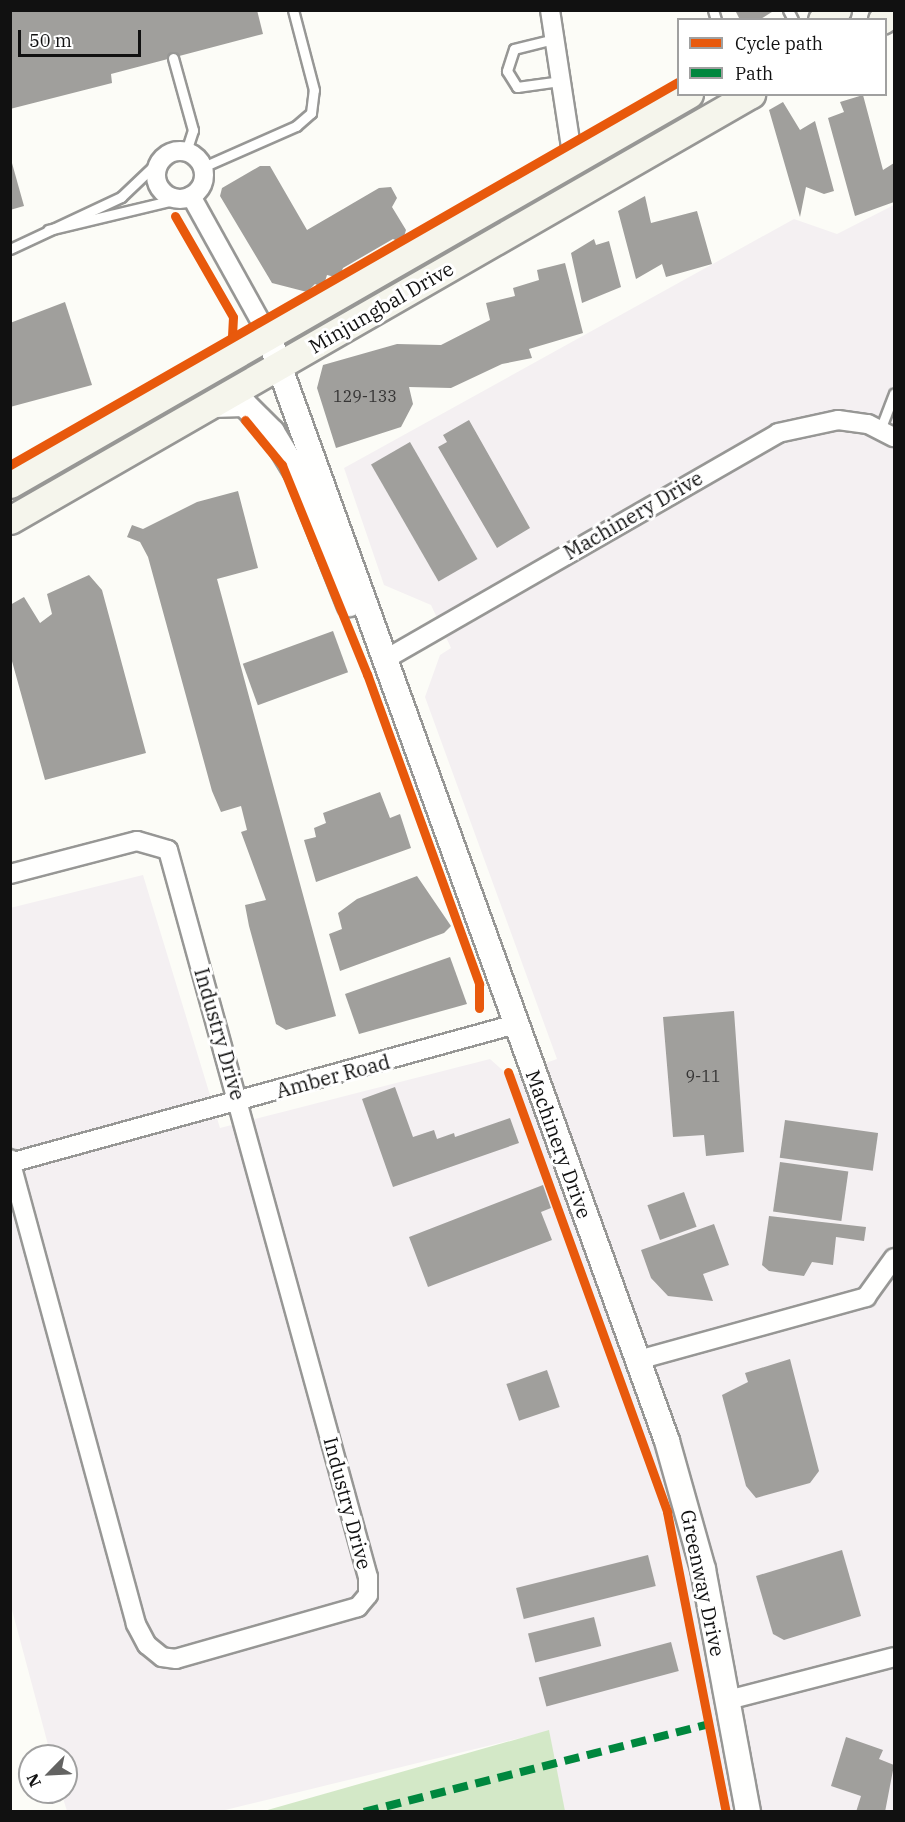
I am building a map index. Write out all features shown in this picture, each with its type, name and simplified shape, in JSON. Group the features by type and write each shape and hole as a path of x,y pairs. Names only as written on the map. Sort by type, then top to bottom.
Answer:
{"main road":[{"name":"Minjungbal Drive","path":"10,484 686,96"},
{"name":"Minjungbal Drive","path":"10,520 748,96"}],"street":[{"path":"550,10 573,161"},
{"path":"185,197 203,181 202,167 186,151 160,160 159,187 185,197 268,335"},
{"name":"Machinery Drive","path":"268,335 638,1360"},
{"name":"Machinery Drive","path":"212,405 244,404 272,432 298,475 350,607 381,652"},
{"name":"Machinery Drive","path":"381,652 778,433 838,420 887,434"},
{"name":"Industry Drive","path":"10,874 137,841 168,850 240,1102 368,1577 368,1595 347,1614 176,1659 162,1657 147,1646 136,1624 11,1161"},
{"name":"Amber Road","path":"11,1161 240,1102 516,1024"},
{"path":"638,1360 866,1297 894,1258"},
{"name":"Greenway Drive","path":"638,1360 688,1508 728,1700 748,1812"},
{"path":"728,1700 894,1657"}],"lane":[{"path":"202,167 296,126 312,112 314,90 293,10"},
{"path":"554,39 514,49 507,71 517,87 560,81"},
{"path":"173,58 193,130 186,151"},
{"path":"10,249 37,234 121,197 160,160"},
{"path":"37,234 185,197"},
{"path":"887,434 894,394"}],"shaded area":[{"path":"894,205 894,1811 560,1811 549,1731 221,1811 67,1811 65,1804 78,1804 78,1744 48,1744 11,1606 10,908 143,875 220,1128 490,1059 509,1076 557,1059 425,697 440,655 451,648 431,605 384,585 344,468 794,219 837,234"}],"green space":[{"path":"549,1730 565,1811 264,1811"}],"building":[{"path":"10,10 257,10 263,34 111,74 112,83 10,109"},
{"path":"735,10 775,10 762,18 739,18"},
{"path":"863,96 883,170 894,163 894,202 855,216 828,118 844,112 840,102"},
{"path":"783,102 800,130 815,121 834,191 824,194 806,187 800,217 769,110"},
{"path":"10,156 24,206 10,210"},
{"path":"260,166 270,166 307,230 379,188 391,187 397,198 392,207 406,230 402,243 393,239 343,268 339,278 327,275 323,288 315,284 307,292 272,283 220,196 222,188"},
{"path":"645,196 651,223 697,211 712,264 666,277 662,264 636,279 618,211"},
{"path":"594,239 596,245 609,241 621,287 582,303 571,253"},
{"path":"565,263 583,333 529,349 532,358 502,364 451,388 409,387 413,404 401,427 336,448 317,388 323,365 397,344 441,345 490,320 486,303 515,296 513,288 539,280 537,270"},
{"path":"65,302 92,385 10,407 10,323"},
{"path":"469,420 530,528 497,548 438,447 447,442 443,435"},
{"path":"410,442 478,559 439,581 371,464"},
{"path":"238,491 258,568 217,579 336,1016 286,1030 276,1024 249,926 245,905 266,900 241,832 247,830 241,806 221,812 212,791 148,557 140,542 127,537 132,525 143,529 197,502"},
{"path":"89,575 102,590 146,753 45,780 10,654 10,605 24,597 40,623 52,614 47,594"},
{"path":"333,631 348,672 258,705 243,664"},
{"path":"380,792 390,818 400,814 411,848 316,882 304,840 316,837 314,828 326,823 323,813"},
{"path":"417,876 451,926 444,933 340,971 329,934 342,929 338,913 357,899"},
{"path":"450,957 467,1004 359,1034 345,994"},
{"path":"734,1011 744,1152 706,1156 704,1135 673,1137 663,1017"},
{"path":"395,1087 413,1137 434,1130 437,1139 454,1133 455,1137 510,1118 519,1143 393,1187 362,1099"},
{"path":"785,1120 878,1133 873,1171 780,1158"},
{"path":"780,1162 848,1172 841,1221 773,1212"},
{"path":"543,1185 551,1208 541,1212 552,1240 428,1287 409,1237"},
{"path":"684,1192 697,1227 660,1240 647,1205"},
{"path":"769,1216 866,1227 864,1241 836,1237 833,1265 812,1262 804,1276 769,1271 762,1265"},
{"path":"714,1224 729,1265 703,1274 713,1301 668,1296 651,1278 641,1250"},
{"path":"790,1359 819,1471 810,1483 756,1498 746,1486 722,1395 748,1382 745,1373"},
{"path":"547,1370 560,1407 519,1421 506,1384"},
{"path":"842,1550 861,1616 784,1640 773,1634 756,1576"},
{"path":"648,1555 656,1586 524,1619 516,1588"},
{"path":"594,1617 601,1646 535,1663 528,1633"},
{"path":"671,1642 679,1671 546,1706 539,1677"},
{"path":"846,1737 883,1750 879,1759 894,1765 885,1812 856,1812 861,1796 831,1786"}],"marked path":[{"path":"364,1812 710,1724"}],"cycle path":[{"path":"10,465 677,83"},
{"path":"175,216 233,317 232,337"},
{"path":"245,420 282,465 367,674 479,984 479,1008"},
{"path":"508,1072 667,1512 726,1812"}]}
